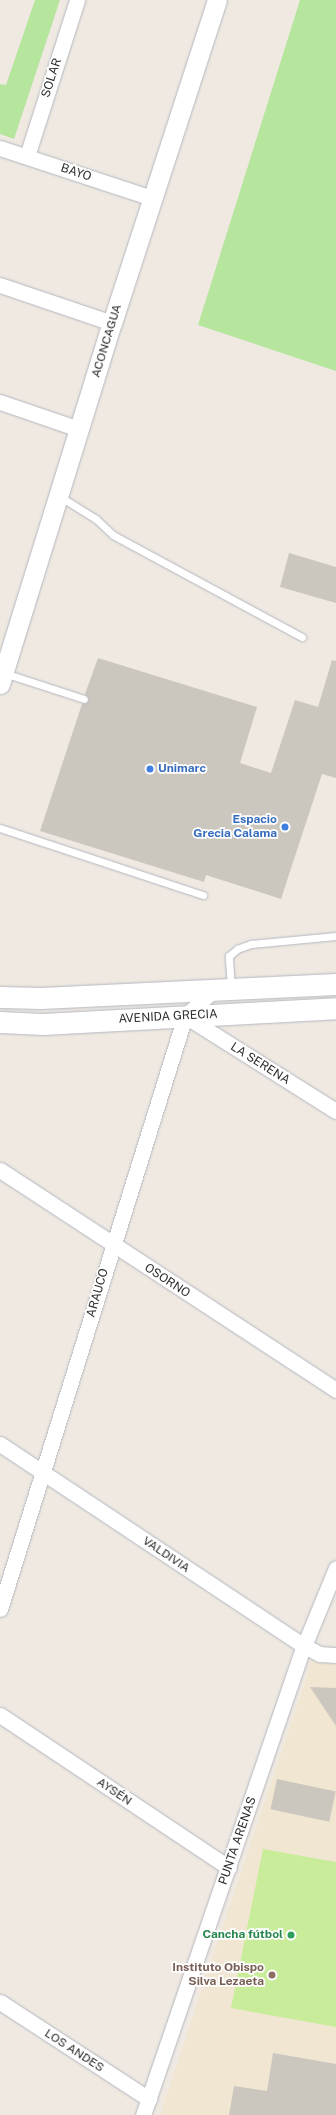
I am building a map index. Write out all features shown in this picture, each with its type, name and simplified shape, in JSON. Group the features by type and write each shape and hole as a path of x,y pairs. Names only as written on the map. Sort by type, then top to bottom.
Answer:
{"main road":[{"name":"AVENIDA GRECIA","path":"0,997 41,998 336,984"},
{"name":"AVENIDA GRECIA","path":"0,1022 43,1024 336,1008"}],"street":[{"name":"SOLAR","path":"27,156 77,0"},
{"name":"ACONCAGUA","path":"2,678 4,652 58,495 152,198 217,0"},
{"name":"BAYO","path":"0,148 152,198"},
{"path":"0,285 112,323"},
{"path":"0,402 79,429"},
{"path":"185,1016 223,989"},
{"name":"LA SERENA","path":"185,1016 336,1110"},
{"name":"ARAUCO","path":"0,1609 44,1474 112,1245 185,1016"},
{"name":"OSORNO","path":"0,1170 112,1245 336,1390"},
{"name":"VALDIVIA","path":"0,1444 304,1646 320,1654 336,1655"},
{"name":"PUNTA ARENAS","path":"143,2115 304,1646 336,1568"},
{"name":"AYSÉN","path":"0,1716 229,1868"},
{"name":"LOS ANDES","path":"0,2002 149,2099"}],"lane":[{"path":"58,495 96,519 113,535 302,637"},
{"path":"2,678 84,699"},
{"path":"0,828 203,896"},
{"path":"223,989 228,956 237,949 251,944 336,936"}],"shaded area":[{"name":"Instituto Obispo Silva Lezaeta","path":"312,1661 336,1664 336,2115 160,2115"}],"green space":[{"path":"35,0 60,0 14,139 0,134 0,84 6,85"},
{"path":"300,0 336,0 336,371 198,325"},
{"name":"Cancha fútbol","path":"263,1849 336,1862 336,2027 231,2008"}],"building":[{"path":"289,553 336,567 336,603 280,587"},
{"name":"Unimarc","path":"98,658 257,707 240,763 271,773 295,700 318,707 332,660 336,661 336,778 322,774 281,899 206,875 204,882 40,831 82,704 89,701 85,694"},
{"path":"310,1687 336,1688 336,1726"},
{"path":"277,1779 336,1791 329,1822 271,1809"},
{"path":"273,2053 336,2064 336,2115 229,2115 234,2086 267,2091"}],"place":[{"name":"Unimarc","path":"150,769"},
{"name":"Espacio Grecia Calama","path":"285,827"},
{"name":"Cancha fútbol","path":"291,1935"},
{"name":"Instituto Obispo Silva Lezaeta","path":"272,1975"}]}
